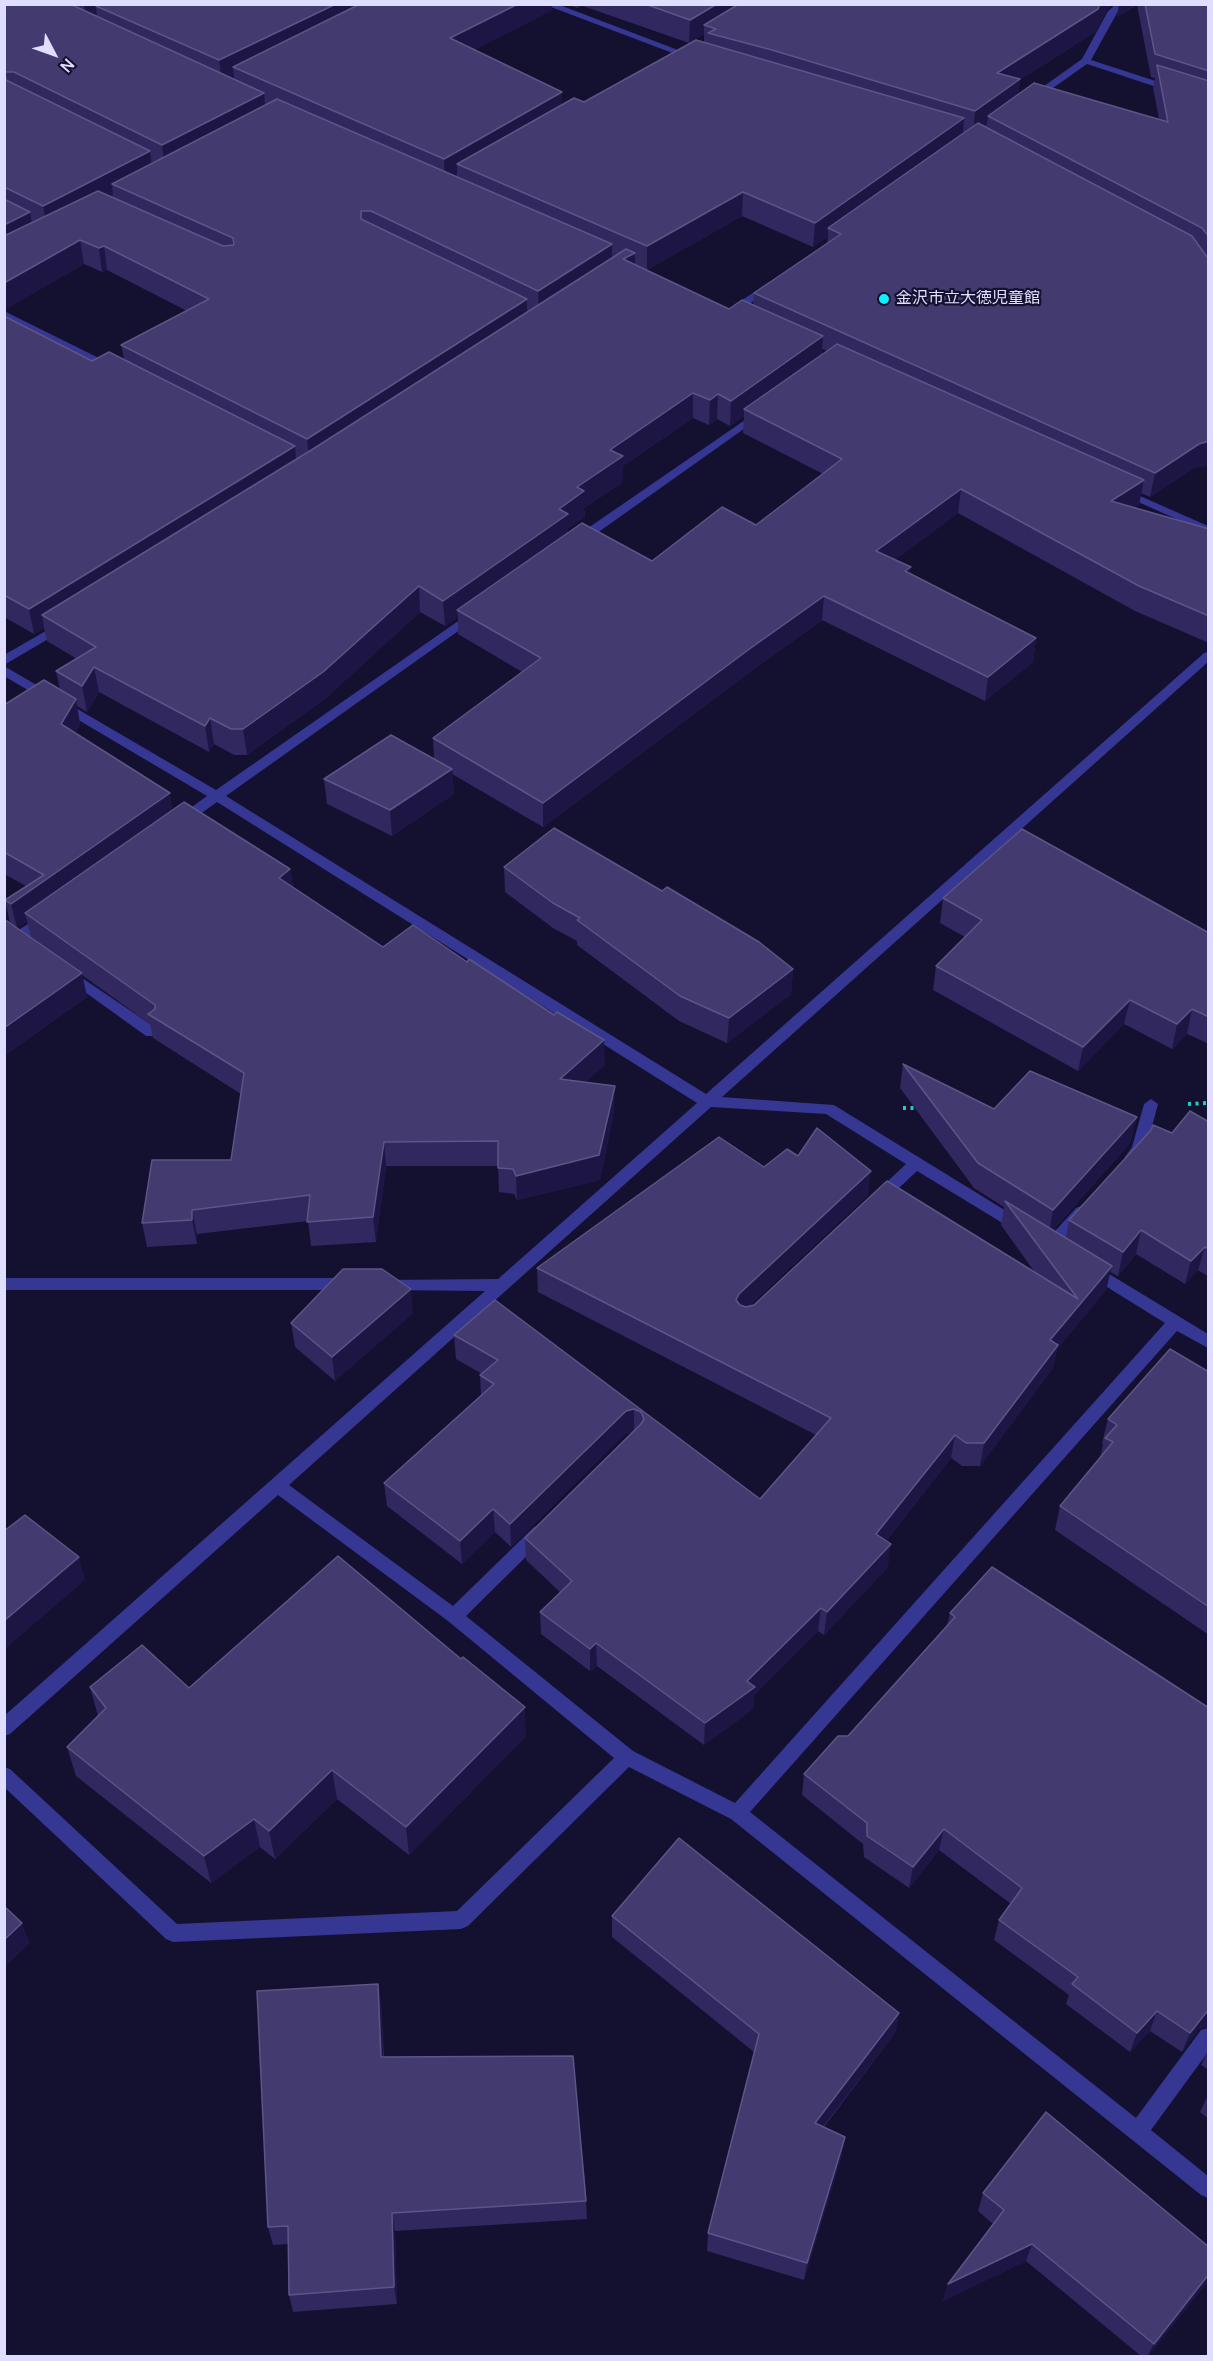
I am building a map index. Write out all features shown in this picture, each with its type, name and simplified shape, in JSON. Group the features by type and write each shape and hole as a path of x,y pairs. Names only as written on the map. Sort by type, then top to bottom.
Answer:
{"street":[{"path":"547,4 680,54 702,60"},
{"path":"1020,107 1086,61 1113,11 1122,4"},
{"path":"670,60 690,49"},
{"path":"1086,61 1209,101"},
{"path":"730,313 779,279"},
{"path":"4,314 120,374"},
{"path":"564,551 776,401"},
{"path":"1112,486 1209,530"},
{"path":"169,830 486,605"},
{"path":"4,661 74,618"},
{"path":"4,1728 504,1285 705,1101 1209,656"},
{"path":"4,670 216,796 705,1101 829,1109 1046,1242 1091,1202"},
{"path":"4,929 22,941 55,911"},
{"path":"56,964 151,1032"},
{"path":"1123,1167 1140,1149 1151,1104"},
{"path":"865,1211 916,1163"},
{"path":"1079,1263 1209,1342"},
{"path":"4,1284 504,1285"},
{"path":"737,1813 1176,1322"},
{"path":"278,1486 454,1616 627,1757 737,1813 1209,2188"},
{"path":"454,1616 556,1516"},
{"path":"4,1775 173,1933 461,1920 627,1757"},
{"path":"1138,2132 1209,2037"}],"path":[{"path":"1151,1104 1209,1104"},
{"path":"901,1108 925,1108"}],"building":[{"path":"4,4 70,4 264,93 162,145 14,72 5,72 6,80 150,151 43,206 4,187"},
{"path":"98,4 336,4 219,60 96,6"},
{"path":"360,4 518,4 450,38 562,92 444,159 233,67"},
{"path":"645,4 717,4 690,20"},
{"path":"739,4 1100,4 1098,9 997,73 1020,79 975,111 708,33 716,29 704,25"},
{"path":"1145,4 1209,4 1209,71 1155,54"},
{"path":"696,40 964,118 815,223 743,192 647,246 457,164 574,98 584,102"},
{"path":"1157,65 1209,81 1209,237 1202,228 988,116 1034,83 1168,122"},
{"path":"277,99 612,244 538,291 371,211 361,211 361,219 527,299 307,439 121,345 209,299 104,246 99,248 80,240 4,283 4,236 98,191 223,246 234,245 233,238 112,184"},
{"path":"978,123 1192,236 1209,257 1209,441 1199,444 1155,473 754,293 841,234 828,228"},
{"path":"4,199 30,212 4,225"},
{"path":"626,249 635,253 623,259 729,309 742,300 823,336 731,401 718,394 710,400 693,393 610,450 623,456 577,487 584,491 559,509 568,514 443,601 419,586 323,672 243,729 231,729 210,718 205,726 94,667 82,686 56,671 96,647 42,615 313,449"},
{"path":"4,316 92,361 109,352 295,446 29,609 4,595"},
{"path":"837,344 1144,480 1111,501 1209,529 1209,616 1139,586 961,489 876,551 911,567 905,571 1036,638 988,677 824,596 543,803 433,738 541,658 457,610 582,523 652,561 722,507 756,525 842,459 744,409"},
{"path":"44,680 76,699 61,724 170,793 11,904 5,900 44,875 4,852 4,705"},
{"path":"391,735 452,769 390,810 324,779"},
{"path":"184,802 290,869 279,878 383,947 413,925 467,962 469,959 554,1015 557,1012 604,1040 560,1079 615,1086 599,1155 516,1176 513,1169 498,1168 498,1141 384,1142 373,1217 307,1222 310,1195 192,1210 192,1220 142,1223 152,1160 231,1160 244,1073 148,1014 155,1009 155,1005 25,913"},
{"path":"554,828 662,891 667,887 759,942 793,969 729,1018 680,996 577,920 580,918 553,903 504,867"},
{"path":"1022,829 1209,933 1209,1017 1192,1009 1177,1024 1130,1000 1083,1047 936,966 982,920 943,898"},
{"path":"4,919 82,973 4,1028"},
{"path":"903,1064 994,1109 1030,1071 1137,1117 1053,1210 978,1163"},
{"path":"1190,1111 1209,1122 1209,1249 1205,1247 1191,1261 1141,1230 1123,1252 1069,1220 1151,1130 1153,1125 1172,1133"},
{"path":"817,1128 871,1171 739,1294 736,1300 740,1305 746,1307 754,1305 887,1181 1078,1299 1005,1201 1112,1266 1050,1340 1058,1345 984,1443 966,1443 955,1435 876,1534 891,1544 827,1612 821,1608 747,1681 755,1687 705,1723 596,1643 590,1649 540,1612 572,1581 525,1538 641,1424 644,1419 641,1412 634,1409 626,1411 510,1524 493,1509 460,1541 384,1483 494,1384 480,1375 498,1360 454,1335 495,1300 760,1499 831,1418 537,1268 719,1137 764,1167 787,1149 798,1156"},
{"path":"343,1269 382,1269 411,1289 332,1357 291,1323"},
{"path":"1170,1349 1209,1372 1209,1607 1060,1506 1113,1442 1105,1438 1117,1425 1108,1419"},
{"path":"25,1515 79,1557 4,1621 4,1531"},
{"path":"338,1556 461,1659 463,1657 525,1707 406,1827 332,1770 269,1831 254,1819 204,1856 67,1747 106,1708 90,1687 142,1645 189,1688"},
{"path":"992,1567 1209,1708 1209,2009 1190,2033 1157,2011 1137,2033 1072,1984 1078,1977 999,1920 1022,1888 944,1829 913,1867 867,1836 867,1823 804,1774 838,1736 848,1736 955,1617 950,1613"},
{"path":"679,1838 899,2013 815,2123 845,2137 807,2263 708,2233 759,2034 612,1916"},
{"path":"4,1906 22,1923 4,1940"},
{"path":"378,1984 381,2057 573,2056 586,2201 392,2213 394,2287 289,2295 288,2226 268,2227 257,1991"},
{"path":"1046,2112 1209,2247 1209,2274 1154,2344 1032,2244 948,2284 1004,2210 983,2193"}],"place":[{"name":"金沢市立大徳児童館","path":"884,299"}]}
